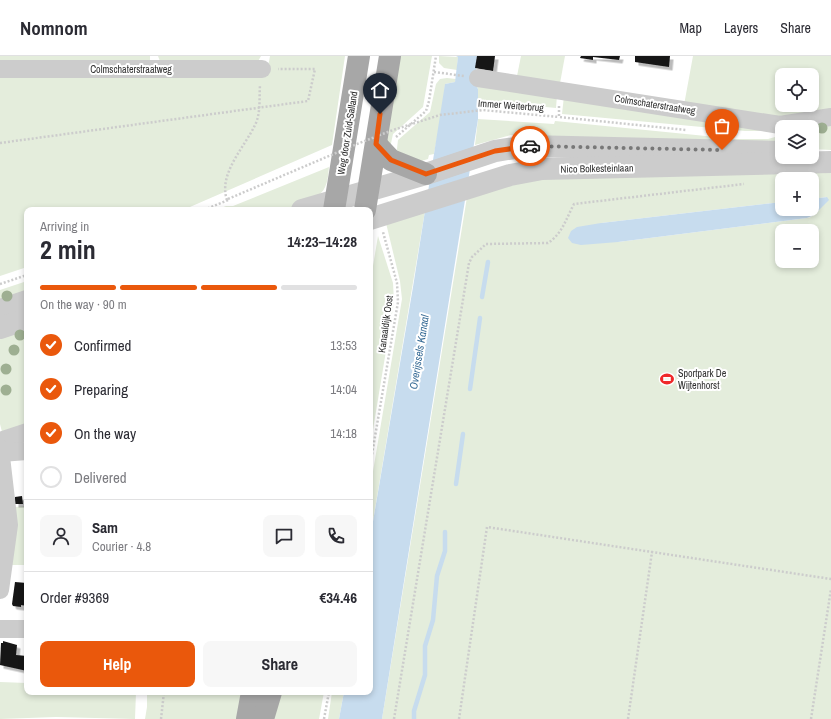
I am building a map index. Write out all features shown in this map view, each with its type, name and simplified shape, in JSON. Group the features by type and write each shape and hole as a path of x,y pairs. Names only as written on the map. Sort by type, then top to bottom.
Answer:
{"main road":[{"name":"Weg door Zuid-Salland","path":"335,205 359,56"},
{"path":"371,207 376,144 390,56"},
{"path":"376,144 391,160 426,174"},
{"path":"247,719 251,695"},
{"path":"263,719 270,695"}],"street":[{"name":"Colmschaterstraatweg","path":"0,69 262,69"},
{"name":"Colmschaterstraatweg","path":"478,78 780,125 831,117"},
{"name":"Nico Bolkesteinlaan","path":"373,208 426,174 495,151 528,146 622,146 775,152"},
{"path":"819,152 831,153"},
{"name":"Nico Bolkesteinlaan","path":"373,209 422,203 510,175 542,169 831,162"},
{"path":"322,207 335,205 353,207"},
{"path":"0,310 24,302"},
{"path":"0,328 24,320"},
{"path":"0,447 24,434"},
{"path":"0,447 24,451"},
{"path":"0,447 9,525 0,590"},
{"path":"0,629 24,629"}],"path":[{"path":"391,160 395,139 399,133 426,111 436,56"},
{"path":"228,200 224,191 224,182 255,125 260,108 262,69"},
{"path":"0,143 308,101 315,69 289,69"},
{"path":"434,72 451,74"},
{"name":"Immer Weiterbrug","path":"211,207 357,144 393,130 440,115 483,110 690,130"},
{"path":"559,110 559,117"},
{"path":"394,719 469,263 472,257 486,244 548,243 556,238 561,231 574,204 750,183"},
{"name":"Kanaaldijk Oost","path":"373,213 383,232 397,283 398,302 373,448"},
{"path":"0,284 24,276"},
{"path":"459,719 487,528 831,579"},
{"path":"628,719 652,552"},
{"path":"810,719 831,589"},
{"path":"161,719 164,695"},
{"path":"324,719 328,695"}],"green space":[{"path":"0,56 150,56 150,62 0,61"},
{"path":"158,56 261,56 256,65 161,64"},
{"path":"270,56 345,56 332,145 190,207 24,207 24,268 0,276 0,73 267,73"},
{"path":"400,56 432,56 423,107 393,134 390,148 386,143"},
{"path":"439,56 458,57 457,70 444,68 439,63"},
{"path":"521,56 565,56 560,83 517,76"},
{"path":"693,56 831,56 831,113 794,120 684,105"},
{"path":"440,79 456,79 455,82 445,84 444,101 434,154 429,155 428,159 418,162 396,157 398,140 430,112 436,84"},
{"path":"475,84 557,95 556,108 477,100 478,89"},
{"path":"564,96 760,131 745,131 562,114"},
{"path":"478,119 554,124 555,121 736,139 768,139 775,137 775,148 599,141 528,134 511,135 475,145"},
{"path":"831,122 831,150 819,149 819,126"},
{"path":"329,167 325,187 321,193 311,201 299,206 224,207 233,206"},
{"name":"Sportpark De Wijtenhorst","path":"831,168 831,719 382,719 467,197 528,177","holes":["775,172 819,172 819,198 827,197 819,207 819,216 618,242 601,223 775,203"]},
{"path":"425,211 373,521 373,471 402,299 400,281 386,223"},
{"path":"378,236 393,283 394,302 373,430 373,266"},
{"path":"24,282 24,298 0,306 0,290"},
{"path":"24,327 24,429 3,436 0,424 0,333"},
{"path":"24,506 24,565 12,565 15,507"},
{"path":"0,682 24,683 24,695 136,695 135,719 56,717 0,719"},
{"path":"147,695 248,695 244,719 145,719"},
{"path":"277,695 323,695 319,719 270,719"},
{"path":"332,695 343,695 339,719 328,719"}],"water":[{"name":"Overijssels Kanaal","path":"456,56 477,56 475,84 478,89 478,119 382,719 339,719 343,695 373,695 373,521 413,287 445,84 455,82 458,57"},
{"path":"827,197 829,200 819,210 819,198"},
{"path":"775,203 775,216 812,216 807,218 618,242 581,245 572,243 568,238 571,231 577,227"}],"building":[{"path":"477,56 495,56 493,71 475,68"},
{"path":"581,56 620,56 619,60 593,57 593,60 580,58"},
{"path":"635,56 670,56 669,67 635,62"},
{"path":"22,496 23,504 15,504 15,497"},
{"path":"15,582 24,583 24,606 21,605 21,607 13,606"},
{"path":"3,641 17,645 16,655 24,656 24,670 0,665 1,643 3,643"}],"waterway":[{"path":"482,297 488,262"},
{"path":"470,389 480,318"},
{"path":"456,484 463,434"},
{"path":"414,719 414,711 425,675 425,646 433,620 437,576 445,551 445,532"}],"way so far":[{"path":"530,146 622,146 722,150"}],"place":[{"name":"Sportpark De Wijtenhorst","path":"667,379"}],"route":[{"path":"380,114 376,144 386,157 391,160 402,166 426,174 495,151 530,146"}]}
